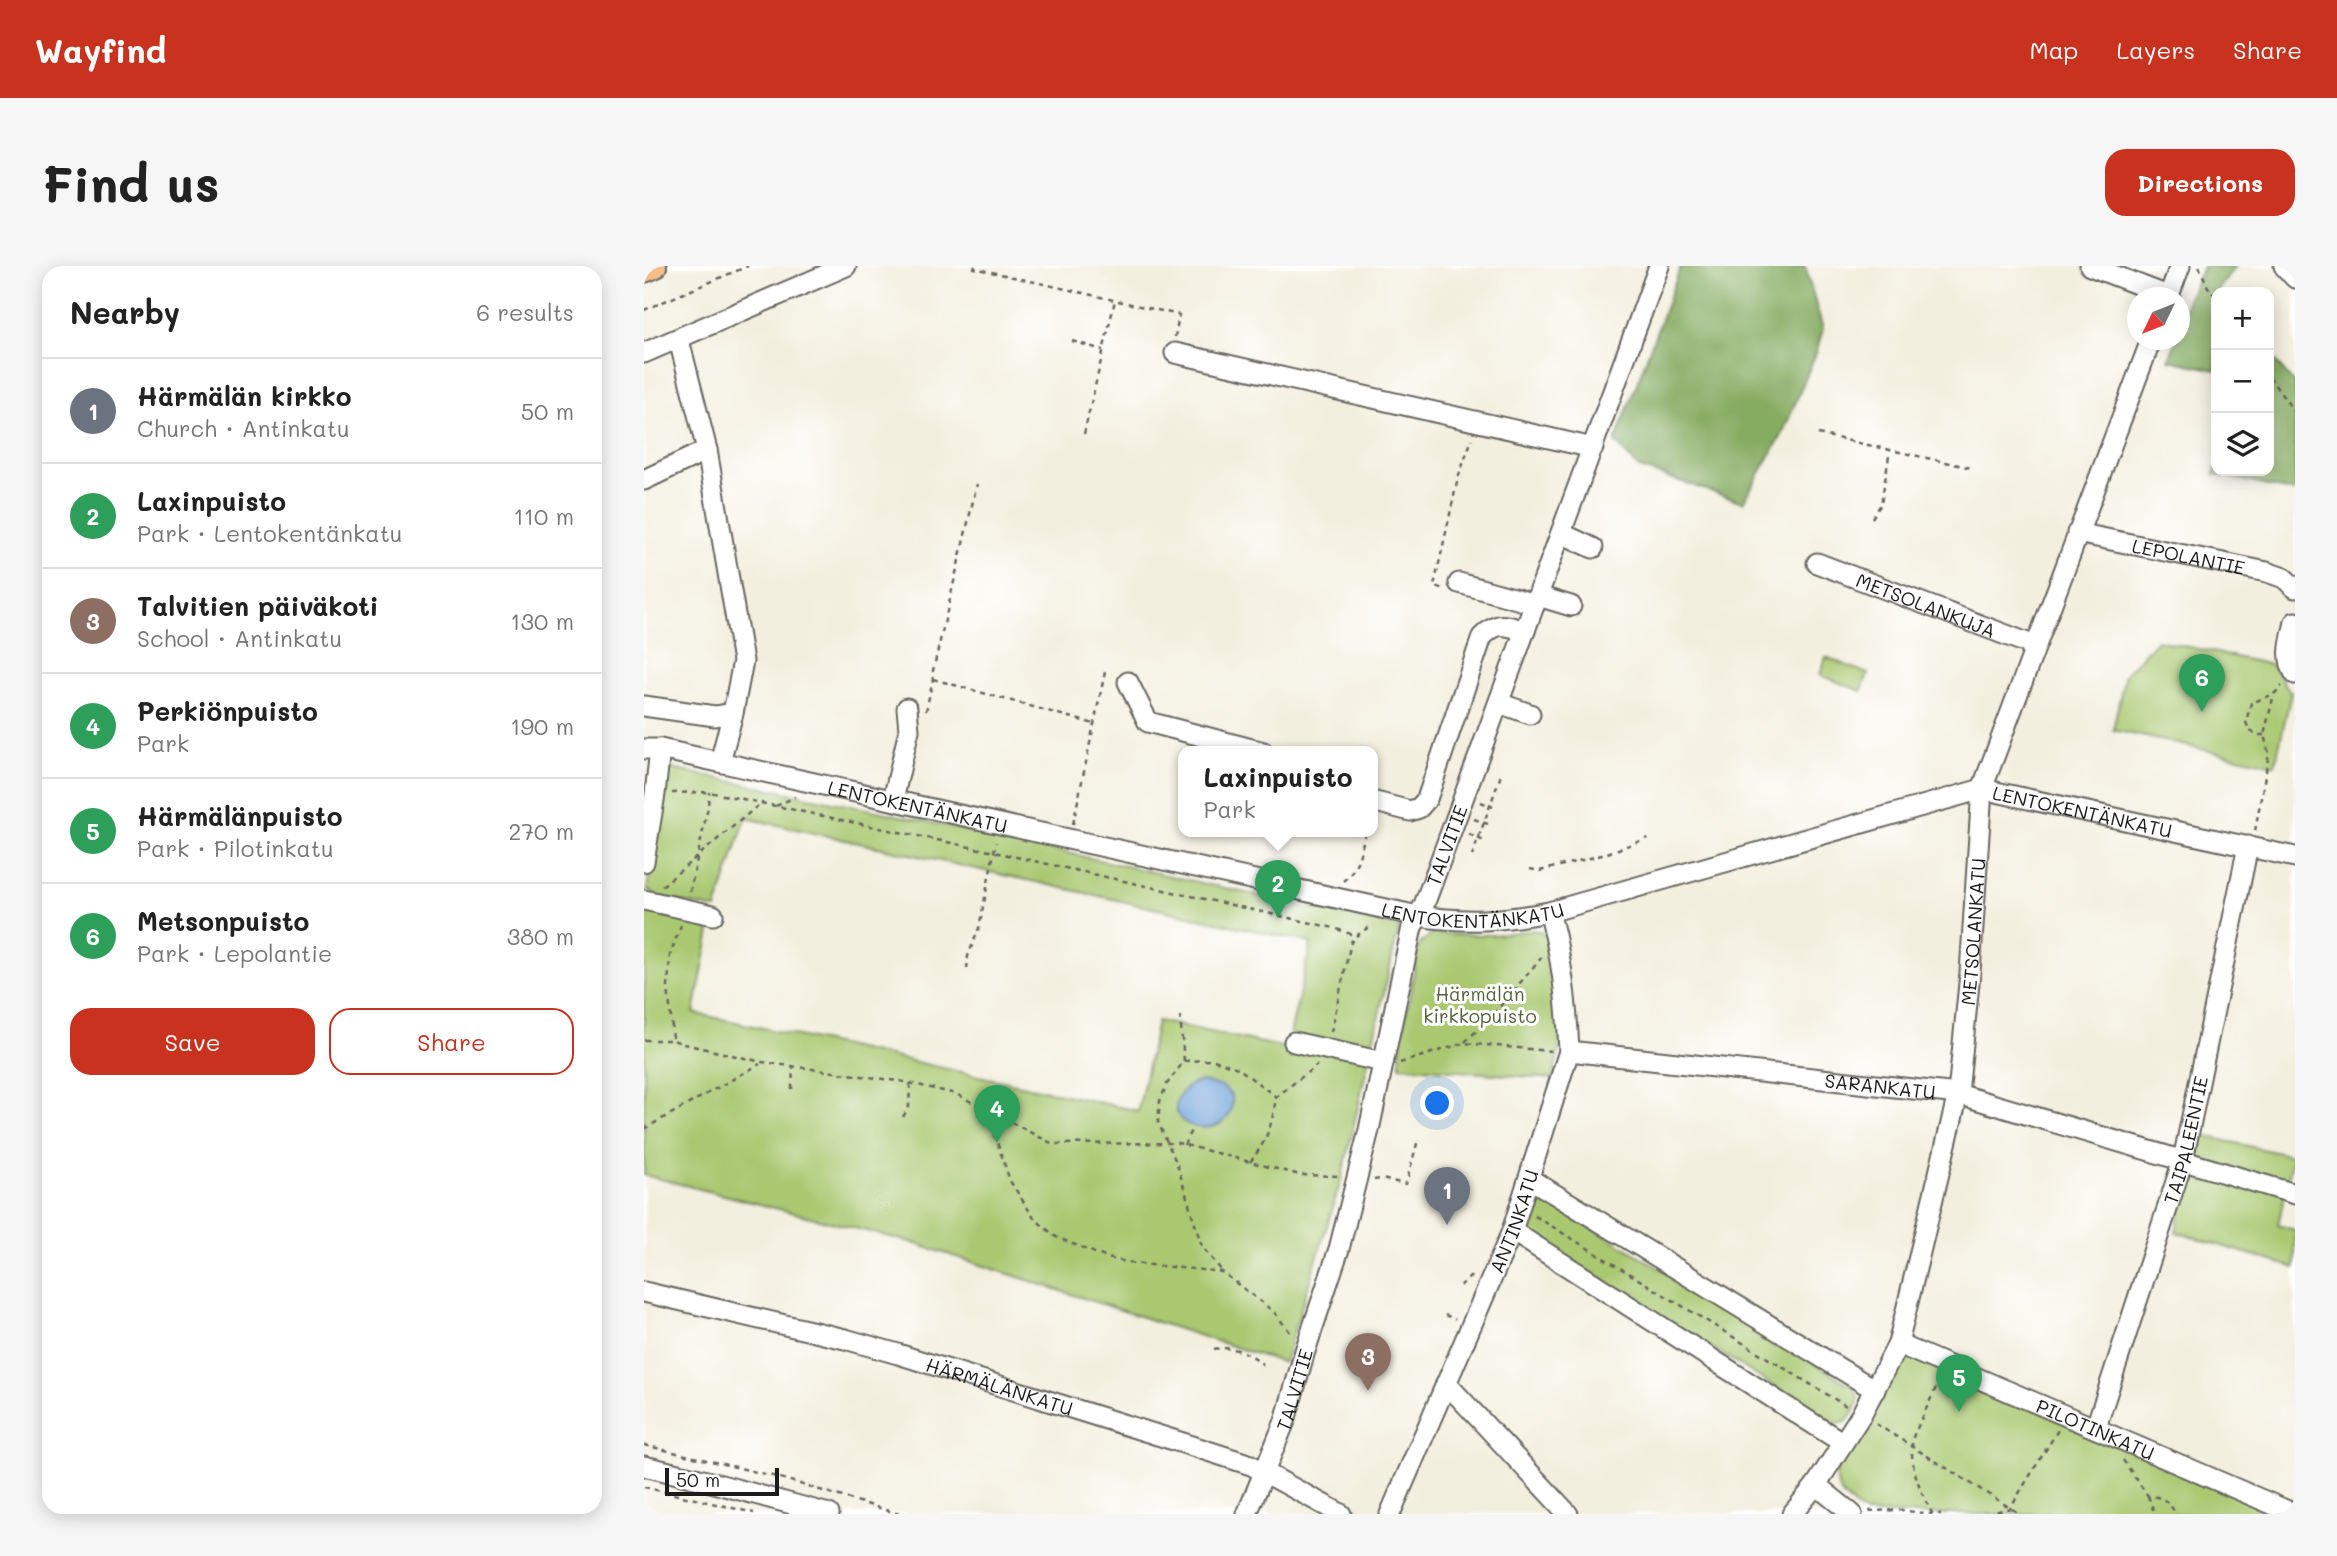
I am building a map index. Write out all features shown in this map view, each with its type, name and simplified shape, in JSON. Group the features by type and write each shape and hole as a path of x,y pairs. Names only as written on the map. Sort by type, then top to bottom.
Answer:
{"main road":[{"path":"644,270 654,266"}],"street":[{"path":"644,353 846,266"},
{"name":"TALVITIE","path":"1247,1514 1285,1421 1339,1249 1412,927 1424,905 1659,266"},
{"path":"2090,266 2143,287"},
{"path":"2284,266 2295,278"},
{"path":"2175,287 2189,267"},
{"path":"679,340 707,450 743,662 720,762"},
{"path":"1174,345 1478,423 1592,448"},
{"name":"METSOLANKATU","path":"1792,1514 1816,1485 1861,1415 1898,1344 1958,1094 1970,973 1982,789 2147,350"},
{"path":"644,480 707,450"},
{"path":"1561,533 1593,548"},
{"name":"LEPOLANTIE","path":"2077,533 2267,572 2284,578 2295,588"},
{"name":"METSOLANKUJA","path":"1817,563 2035,646"},
{"path":"1452,586 1571,606"},
{"path":"2295,622 2289,651 2290,666 2295,674"},
{"path":"1378,802 1410,811 1419,808 1427,799 1482,637 1493,627 1502,624 1525,631"},
{"path":"1128,682 1148,722 1240,746"},
{"path":"1499,703 1530,714"},
{"path":"644,706 715,716 733,713"},
{"path":"893,800 909,730 916,712"},
{"path":"644,862 655,794 652,749"},
{"name":"LENTOKENTÄNKATU","path":"652,749 1418,916 1480,922 1549,912 1982,789 2295,856"},
{"name":"TAIPALEENTIE","path":"2101,1430 2183,1160 2248,846"},
{"path":"646,900 713,915"},
{"name":"ANTINKATU","path":"1390,1514 1512,1231 1569,1051 1556,941 1549,912"},
{"path":"1294,1042 1383,1062"},
{"name":"SARANKATU","path":"1569,1051 1958,1094 2295,1195"},
{"path":"1530,1179 1875,1390"},
{"path":"1512,1231 1843,1443"},
{"name":"HÄRMÄLÄNKATU","path":"644,1292 845,1339 913,1358 1246,1464 1340,1514"},
{"name":"PILOTINKATU","path":"1898,1344 2295,1514"},
{"path":"1446,1383 1568,1514"},
{"path":"644,1466 829,1514"},
{"path":"1816,1485 1852,1514"}],"path":[{"path":"644,310 748,266"},
{"path":"975,266 974,268 1179,315 1174,345"},
{"path":"2189,267 2211,292"},
{"path":"1084,434 1115,300"},
{"path":"1072,341 1103,349"},
{"path":"2274,384 2295,413"},
{"path":"1452,586 1434,586 1458,478 1478,423"},
{"path":"1818,434 1972,468"},
{"path":"1872,518 1881,504 1890,450"},
{"path":"916,712 933,679 977,484"},
{"path":"1072,827 1105,672"},
{"path":"2264,736 2249,730 2246,722 2251,704 2274,694 2295,674"},
{"path":"933,679 1094,724"},
{"path":"2248,846 2253,839 2269,754 2264,736 2274,694"},
{"path":"1472,856 1501,775"},
{"path":"655,794 709,792 994,852 1334,928 1356,936"},
{"path":"776,806 803,793"},
{"path":"646,900 761,803"},
{"path":"1337,886 1353,873 1364,837"},
{"path":"1530,869 1540,871 1602,855 1648,838"},
{"path":"967,969 968,956 979,928 996,842"},
{"path":"1464,1043 1491,1017 1556,941"},
{"path":"1180,1016 1184,1061 1167,1084 1160,1101 1158,1122 1177,1164 1202,1247 1222,1272 1274,1312 1305,1351"},
{"path":"644,1040 673,1040 762,1062 910,1084 956,1094 1053,1144 1168,1143 1300,1175 1370,1180 1381,1178 1406,1184 1418,1140"},
{"path":"1383,1062 1399,1063 1464,1043 1569,1051"},
{"path":"1184,1061 1214,1060 1238,1068 1276,1097"},
{"path":"644,1129 762,1062"},
{"path":"792,1089 793,1067"},
{"path":"903,1117 909,1107 910,1084"},
{"path":"981,1107 997,1142 1010,1181 1034,1218 1056,1237 1107,1258 1222,1272"},
{"path":"1184,1145 1192,1128"},
{"path":"1520,1208 2020,1514"},
{"path":"1445,1315 1456,1320"},
{"path":"1213,1349 1223,1347 1257,1357 1263,1365"},
{"path":"1932,1514 1917,1485 1911,1445 1947,1365"},
{"path":"1987,1514 2010,1508 2055,1437 2064,1414"},
{"path":"2101,1430 2148,1496 2155,1514"},
{"path":"644,1445 777,1477 898,1514"},
{"path":"644,1487 757,1514"},
{"path":"2148,1496 2159,1496 2176,1514"},
{"path":"1865,1514 1869,1511 1896,1510 1941,1514"}],"green space":[{"path":"1681,266 1805,266 1823,329 1816,353 1782,435 1743,502 1639,468 1615,442"},
{"path":"2204,266 2236,266 2220,287 2211,287 2211,369 2169,360 2172,350 2190,350 2190,295"},
{"path":"2274,360 2295,384 2295,492 2223,476 2274,476"},
{"path":"2157,640 2272,665 2291,693 2275,765 2113,730 2125,674"},
{"path":"1826,657 1868,674 1861,691 1820,675"},
{"path":"667,768 906,817 1399,927 1341,1181 1284,1363 910,1242 644,1175 644,909 712,921 694,1013 1138,1111 1157,1021 1287,1048 1311,943 746,818 716,909 659,897 647,889"},
{"name":"Härmälän kirkkopuisto","path":"1533,930 1547,937 1561,1015 1560,1047 1553,1079 1400,1066 1401,1044 1420,943 1432,934 1493,935"},
{"path":"2195,1134 2293,1156 2278,1225 2295,1230 2295,1268 2176,1232"},
{"path":"1538,1194 1855,1388 1858,1402 1852,1414 1846,1422 1835,1424 1528,1234 1523,1224 1532,1196"},
{"path":"1908,1353 2284,1514 1865,1514 1843,1496 1838,1485 1837,1470"}],"water":[{"path":"1201,1081 1223,1087 1232,1096 1230,1112 1223,1122 1212,1127 1189,1125 1180,1118 1176,1109 1183,1091"}],"place":[{"name":"Metsonpuisto","path":"2202,712"},
{"name":"Laxinpuisto","path":"1278,918"},
{"name":"Perkiönpuisto","path":"997,1143"},
{"name":"Härmälän kirkko","path":"1447,1225"},
{"name":"Talvitien päiväkoti","path":"1368,1391"},
{"name":"Härmälänpuisto","path":"1959,1412"}]}
